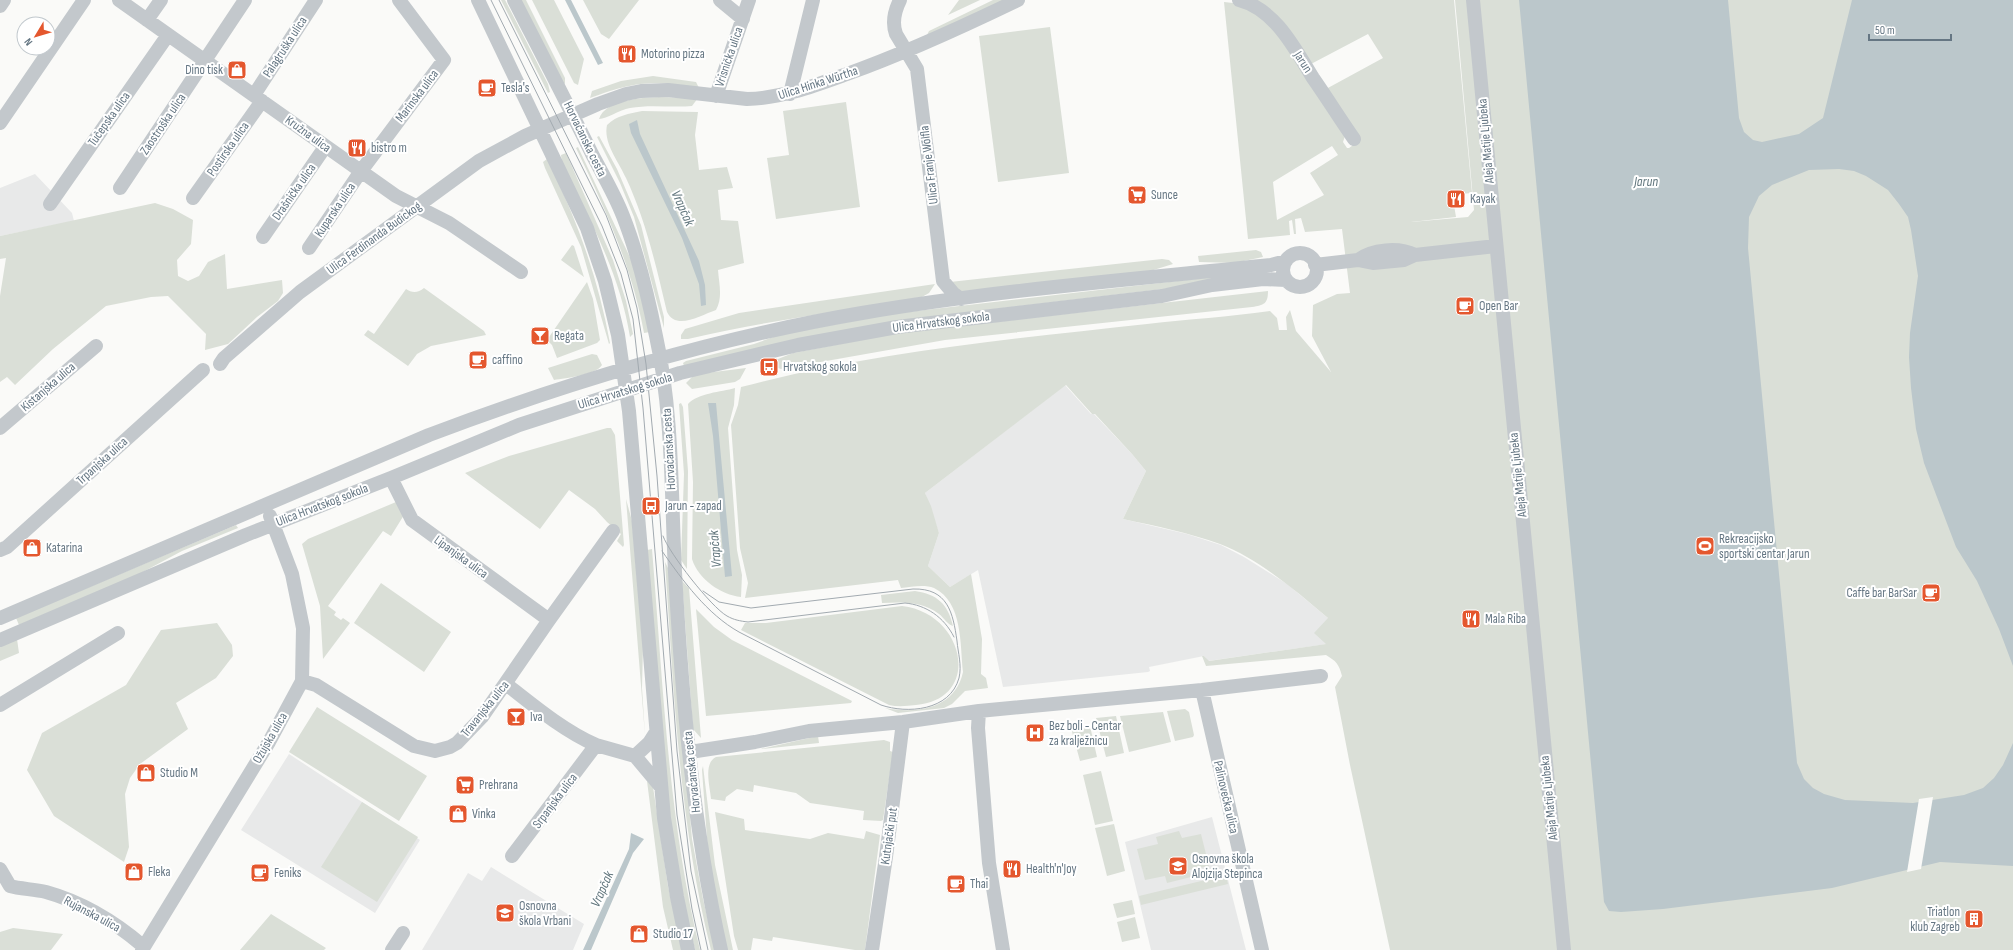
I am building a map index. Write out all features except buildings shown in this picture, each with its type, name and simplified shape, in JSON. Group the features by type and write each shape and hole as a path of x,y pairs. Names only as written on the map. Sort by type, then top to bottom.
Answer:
{"street":[{"path":"0,6 4,0"},
{"path":"0,123 84,0"},
{"name":"Kružna ulica","path":"119,0 205,59 325,147 403,201 449,223 521,272"},
{"path":"147,20 161,0"},
{"name":"Zaostroška ulica","path":"120,188 245,0"},
{"name":"Palagruška ulica","path":"258,98 316,0"},
{"name":"Marinska ulica","path":"361,171 444,60 399,0"},
{"path":"478,0 587,228 605,281 627,389 661,788 677,896 688,950"},
{"name":"Horvaćanska cesta","path":"514,0 574,115 623,216 637,258 649,305 660,360 666,401 675,570 690,752 707,887 721,950"},
{"name":"Vrisnička ulica","path":"720,0 743,18"},
{"name":"Vrisnička ulica","path":"716,96 749,0"},
{"path":"790,94 813,0"},
{"name":"Ulica Franje Wölfla","path":"900,0 896,8 894,27 896,34 917,69 943,281"},
{"name":"Ulica Hinka Würtha","path":"540,130 605,101 641,91 668,90 716,96 760,99 790,94 908,52 1018,0"},
{"name":"Jarun","path":"1239,0 1246,2 1260,10 1283,32 1354,139"},
{"name":"Aleja Matije Ljubeka","path":"1473,0 1564,950"},
{"name":"Tučepska ulica","path":"50,204 168,35"},
{"name":"Postirska ulica","path":"193,198 258,98"},
{"name":"Ulica Ferdinanda Budickog","path":"220,364 224,358 258,327 300,292 480,161 525,136 540,130"},
{"name":"Drašnička ulica","path":"263,237 325,147"},
{"name":"Kuparska ulica","path":"309,248 361,171"},
{"path":"1315,265 1358,260 1365,262 1380,262 1404,260 1415,255 1496,246"},
{"path":"1302,253 1310,257 1315,265 1315,275 1309,283 1294,286 1286,280 1283,270 1286,261 1293,255 1302,253"},
{"name":"Ulica Hrvatskog sokola","path":"0,618 266,506 429,435 478,416 624,370 711,345 771,330 860,313 961,299 1271,265 1286,261"},
{"name":"Ulica Hrvatskog sokola","path":"0,640 273,524 391,478 519,425 663,378 782,348 897,327 1162,296 1212,285 1263,279 1286,280"},
{"path":"929,303 943,281 953,293 961,299"},
{"name":"Kistanjska ulica","path":"0,428 96,346"},
{"name":"Trpanjska ulica","path":"0,550 7,547 203,370"},
{"name":"Lipanjska ulica","path":"391,478 412,520 549,620"},
{"name":"Ožujska ulica","path":"143,948 269,742 302,681 304,628 292,574 266,506"},
{"name":"Travanjska ulica","path":"302,681 316,685 414,746 435,751 450,748 482,718 549,620 613,531"},
{"path":"0,705 118,633"},
{"path":"690,752 755,742 809,731 903,722 979,711 1202,690 1321,676"},
{"path":"506,684 572,732 596,746 635,756 661,788"},
{"name":"Palinovečka ulica","path":"1202,690 1262,950"},
{"path":"979,711 978,728 989,863 1003,950"},
{"name":"Kutnjački put","path":"872,950 886,857 903,722"},
{"path":"635,756 649,743 656,732"},
{"name":"Srpanjska ulica","path":"512,856 596,746"},
{"name":"Rujanska ulica","path":"0,869 10,886 45,892 77,903 108,920 143,948"},
{"path":"392,950 403,933"}],"shaded area":[{"path":"501,0 505,0 548,84 550,92 548,93"},
{"path":"520,0 526,0 565,78 565,83 563,86"},
{"path":"532,0 554,0 584,59 578,85 574,83"},
{"path":"583,0 639,0 609,39 601,34"},
{"path":"959,0 980,0 948,15"},
{"path":"993,0 1006,0 927,35 929,31"},
{"name":"Rekreacijsko sportski centar Jarun","path":"1249,0 1454,0 1472,193 1449,195 1450,204 1454,205 1456,217 1411,222 1468,217 1474,210 1455,0 2013,0 2013,950 1390,950 1350,765 1335,687 1342,676 1340,668 1335,661 1326,655 1206,666 1202,656 1209,661 1326,644 1314,633 1328,618 1277,576 1235,550 1196,536 1123,519 1146,471 1095,414 1092,414 1066,385 925,493 931,506 939,533 928,566 950,587 971,574 982,639 981,674 986,678 988,688 965,691 952,704 944,708 898,713 885,708 910,710 933,706 952,694 959,684 963,672 958,625 950,603 934,588 922,586 901,588 898,580 745,598 748,583 740,548 731,425 738,405 741,387 841,364 942,348 1162,322 1270,311 1277,318 1279,330 1287,330 1286,317 1290,310 1296,331 1331,372 1312,336 1313,305 1337,294 1350,293 1342,229 1305,232 1301,218 1295,219 1296,234 1294,234 1292,220 1289,221 1290,235 1248,239 1224,2 1242,4 1277,30 1345,136 1343,142 1347,148 1349,148 1359,141 1326,89 1383,58 1368,34 1311,64","holes":["1332,146 1338,155 1310,173 1324,195 1277,220 1273,182"]},
{"path":"1050,27 1069,173 998,182 979,36"},
{"path":"653,76 696,82 699,88 656,83 632,85 590,98 592,91 621,81"},
{"path":"659,97 698,98 692,106 638,107 626,109 606,118 599,119 603,112 616,104 634,99"},
{"path":"846,102 860,207 776,219 767,158 789,155 783,111"},
{"path":"642,111 698,112 695,135 699,170 727,167 733,188 718,190 721,220 738,221 744,263 718,270 720,295 716,310 689,320 676,320 671,318 667,312 650,244 639,211 626,178 607,139 607,125 623,115"},
{"path":"599,136 617,169 641,225 664,317 664,328 634,217 620,183 597,137"},
{"path":"578,147 635,268 650,332 644,333 639,309 625,261 607,216 576,148"},
{"path":"566,153 613,260 626,301 633,334 630,337 619,291 603,248 562,163 561,155"},
{"path":"547,159 577,226 593,272 605,319 609,344 581,247 545,168 543,162"},
{"path":"35,174 72,213 74,221 0,236 0,188"},
{"path":"155,203 173,209 193,220 191,244 177,260 178,276 188,281 199,276 208,262 225,254 227,289 282,280 283,293 278,301 257,317 228,344 205,350 206,334 168,296 151,297 106,306 53,349 15,385 7,377 0,382 0,296 6,258 0,259 0,236"},
{"path":"572,245 574,246 584,277 561,260"},
{"path":"1256,250 1261,252 1263,257 1234,263 1199,262 1198,256"},
{"path":"1162,259 1169,260 1173,264 1147,272 961,292 950,282"},
{"path":"1265,271 1180,287 903,320 684,366 683,363 754,344 779,335 890,314"},
{"path":"587,282 593,299 600,340 597,343 557,358 552,345 547,340"},
{"path":"935,284 929,293 922,297 775,321 688,339 681,339 681,335 685,329 739,313"},
{"path":"424,288 484,331 486,335 431,346 417,354 408,366 364,335 368,330 374,334 406,289 415,292"},
{"path":"1268,291 1267,299 1264,303 1252,307 945,340 781,369 778,368 773,361 793,353 898,333"},
{"path":"592,354 597,355 602,365 587,374 554,380 548,368"},
{"path":"746,368 740,379 735,382 692,389 686,383 698,374"},
{"path":"1065,385 1091,414 1094,414 1132,454 1146,471 1123,519 1187,534 1221,545 1244,557 1287,584 1328,618 1327,644 1208,661 1204,656 1149,667 1150,671 1148,672 1003,687 978,570 950,587 928,566 939,533 925,493"},
{"path":"735,388 734,405 728,428 737,550 742,575 741,597 733,596 711,585 699,573 692,559 693,482 688,404 698,397"},
{"path":"681,403 683,407 688,471 687,569 681,560 684,474 679,404"},
{"path":"611,428 615,435 623,547 617,541 621,534 595,509 569,490 540,529 465,473 509,456"},
{"path":"626,499 632,521 643,647 642,688 645,735"},
{"path":"396,502 404,515 391,536 383,531 328,606 336,612 334,615 341,620 343,618 350,623 323,659 320,606 302,544 308,539"},
{"path":"236,525 238,528 182,551 139,574 19,625 16,618"},
{"path":"652,549 668,751 689,901 700,950 695,950 678,876 670,823 647,550"},
{"path":"665,562 669,570 692,839 703,899 715,950 711,950 700,902 685,806 679,757"},
{"path":"682,581 689,588 701,738 693,729"},
{"path":"381,583 451,632 424,672 354,623"},
{"path":"915,591 923,592 940,601 945,606 953,626 939,614 926,607 912,603 882,603 881,595"},
{"path":"902,606 923,612 940,624 952,639 958,656 958,673 951,688 937,699 916,705 889,705 741,630 745,623 766,623"},
{"path":"696,609 714,627 732,640 852,701 851,703 706,716"},
{"path":"217,623 232,645 233,656 216,678 176,703 188,729 140,764 130,778 125,794 129,847 124,862 54,816 27,770 42,733 126,685 161,630"},
{"path":"17,639 19,653 0,661 0,646"},
{"path":"317,707 427,776 399,821 289,752"},
{"path":"1185,709 1189,712 1194,735 1193,737 1175,741 1167,711"},
{"path":"1163,712 1171,742 1129,752 1120,716"},
{"path":"1116,716 1124,753 1106,757 1096,718"},
{"path":"1090,726 1097,757 1080,761 1071,728"},
{"path":"818,736 819,743 761,749"},
{"path":"884,740 890,742 890,751 893,752 883,820 881,821 863,820 864,811 810,803 796,793 754,785 753,792 737,789 726,797 725,801 711,799 708,770 712,760 716,757"},
{"path":"289,754 420,840 375,913 241,830"},
{"path":"703,766 715,865 733,950 726,950 708,852 702,770"},
{"path":"1101,771 1113,821 1095,825 1083,775"},
{"path":"647,781 653,787 668,886 682,950 673,950 663,907"},
{"path":"362,802 418,837 377,902 321,867"},
{"path":"715,812 744,819 745,830 810,839 828,833 864,839 866,831 880,835 865,950 855,950 773,937 772,941 753,938 751,950 738,950 734,936"},
{"name":"Osnovna škola Alojzija Stepinca","path":"1212,817 1246,950 1151,950 1125,842"},
{"path":"1114,824 1125,871 1107,876 1095,828"},
{"path":"1179,831 1182,838 1201,834 1209,866 1189,870 1191,877 1167,883 1165,876 1145,880 1137,849 1158,844 1156,837"},
{"name":"Osnovna škola Vrbani","path":"491,867 584,924 573,950 422,950 468,873 482,881"},
{"path":"1226,875 1228,884 1141,905 1139,896"},
{"path":"1132,900 1135,914 1117,918 1113,904"},
{"path":"271,914 326,948 324,950 240,950"},
{"path":"1135,917 1140,938 1122,942 1117,922"},
{"path":"13,928 63,934 51,950 0,950 0,932"}],"water":[{"path":"565,0 571,0 603,63 598,65"},
{"name":"Jarun","path":"1519,0 1728,0 1739,118 1744,132 1753,140 1762,142 1799,134 1823,118 1852,0 2013,0 2013,666 1999,629 1977,581 1956,547 1924,463 1916,429 1909,357 1910,333 1918,276 1908,217 1888,190 1866,176 1854,171 1839,169 1809,170 1772,185 1759,196 1749,217 1748,248 1797,763 1804,779 1813,788 1824,794 1845,800 1913,803 1964,795 1983,788 1994,778 2003,765 2013,743 2013,866 1940,862 1832,888 1663,909 1621,912 1609,911 1604,902"},
{"path":"637,120 640,134 699,261 705,285 706,305 701,306 699,284 682,238 631,133 629,124"},
{"path":"708,403 716,403 732,576 725,577 713,436"},
{"path":"631,833 644,839 633,853 591,950 583,950 629,849"}],"pier":[{"path":"1933,797 1921,869 1907,872 1919,799"}],"tram line":[{"path":"491,0 602,226 621,274 633,319 643,408 677,815 692,909 701,950"},
{"path":"499,0 606,215 627,270 637,308 646,364 657,476 677,751 691,871 708,950"},
{"path":"663,536 673,554 701,591 720,611 727,616 740,621 748,622 905,603 920,606 934,613 940,618 954,637"},
{"path":"662,551 696,596 727,625 881,705 903,709 926,707 947,697 954,689 959,678 960,659 951,612 947,604 934,593 925,590 913,589 751,608 719,602 703,591"}],"place":[{"name":"Motorino pizza","path":"627,54"},
{"name":"Dino tisk","path":"237,70"},
{"name":"Tesla's","path":"487,88"},
{"name":"bistro m","path":"357,148"},
{"name":"Sunce","path":"1137,195"},
{"name":"Kayak","path":"1456,199"},
{"name":"Open Bar","path":"1465,306"},
{"name":"Regata","path":"540,336"},
{"name":"caffino","path":"478,360"},
{"name":"Hrvatskog sokola","path":"769,367"},
{"name":"Jarun - zapad","path":"651,506"},
{"name":"Rekreacijsko sportski centar Jarun","path":"1705,546"},
{"name":"Katarina","path":"32,548"},
{"name":"Caffe bar BarSar","path":"1931,593"},
{"name":"Mala Riba","path":"1471,619"},
{"name":"Iva","path":"516,717"},
{"name":"Bez boli - Centar za kralježnicu","path":"1035,733"},
{"name":"Studio M","path":"146,773"},
{"name":"Prehrana","path":"465,785"},
{"name":"Vinka","path":"458,814"},
{"name":"Osnovna škola Alojzija Stepinca","path":"1178,866"},
{"name":"Health'n'Joy","path":"1012,869"},
{"name":"Fleka","path":"134,872"},
{"name":"Feniks","path":"260,873"},
{"name":"Thai","path":"956,884"},
{"name":"Osnovna škola Vrbani","path":"505,913"},
{"name":"Triatlon klub Zagreb","path":"1974,919"},
{"name":"Studio 17","path":"639,934"}],"water label":[{"name":"Vrapčak","path":"683,208"},
{"name":"Vrapčak","path":"715,549"},
{"name":"Vrapčak","path":"602,889"}]}
